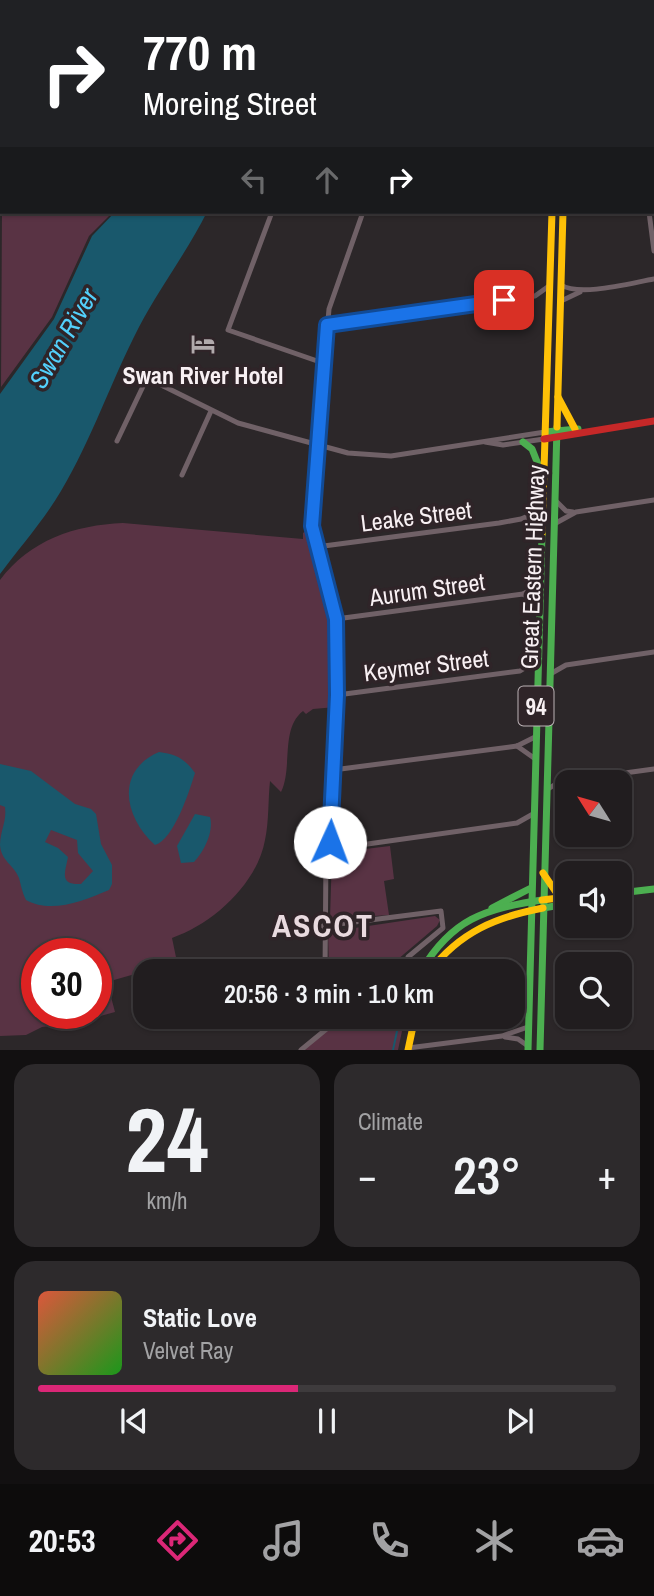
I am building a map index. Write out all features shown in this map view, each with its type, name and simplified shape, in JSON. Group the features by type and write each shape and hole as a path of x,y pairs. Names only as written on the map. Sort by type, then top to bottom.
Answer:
{"main road":[{"name":"Great Eastern Highway","path":"529,1048 530,906 552,214"},
{"name":"Great Eastern Highway","path":"540,1050 542,872 561,214"},
{"name":"94","path":"551,247 556,250 559,247 561,214"},
{"path":"557,394 569,422 576,429"},
{"path":"545,436 654,421"},
{"path":"556,434 576,429 589,430"},
{"path":"523,442 531,449 543,477"},
{"path":"542,872 555,887"},
{"path":"428,959 453,930 472,916 531,888"},
{"path":"632,891 654,888"},
{"path":"543,904 555,900"},
{"path":"492,908 555,904"},
{"path":"439,959 449,946 476,926 530,906"},
{"path":"406,1049 410,1029"}],"street":[{"path":"271,214 228,330 323,363"},
{"path":"362,214 333,291 327,325 316,445 312,526 336,619 337,695 329,837 332,845 340,848 517,823 533,814"},
{"path":"649,214 654,250"},
{"path":"560,284 569,289 582,290 654,279"},
{"path":"327,325 534,296 549,286"},
{"path":"559,302 582,290"},
{"path":"534,296 549,305"},
{"path":"117,441 147,378 238,423 368,457 545,436"},
{"path":"182,475 211,411"},
{"path":"482,442 503,444 545,436"},
{"path":"554,499 563,509 576,512"},
{"path":"553,524 576,512 654,500"},
{"name":"Leake Street","path":"316,547 521,519 542,510"},
{"path":"521,519 532,521 542,530"},
{"name":"Aurum Street","path":"336,619 523,594 540,583"},
{"name":"Aurum Street","path":"523,594 540,604"},
{"path":"548,676 566,665 654,652"},
{"path":"549,653 557,662 566,665"},
{"name":"Keymer Street","path":"337,695 520,671 538,658"},
{"name":"Keymer Street","path":"520,671 537,678"},
{"path":"333,770 517,747 536,737"},
{"path":"517,747 535,759"},
{"path":"632,772 654,769"},
{"path":"545,771 555,779"},
{"path":"545,791 555,785"},
{"path":"517,823 533,835"},
{"path":"324,959 326,856 332,845"},
{"path":"323,926 441,911 443,928 407,959"},
{"path":"406,1049 502,1036 529,1026"},
{"path":"301,1050 326,1029"},
{"path":"502,1036 518,1039 529,1048"}],"shaded area":[{"path":"2,214 111,214 89,236 52,317 1,387"},
{"path":"123,523 303,539 303,533 312,526 336,619 336,707 313,709 306,714 303,711 296,719 289,738 281,792 270,781 265,840 253,872 243,887 217,912 203,923 172,938 176,959 133,959 133,975 112,981 112,938 21,938 21,1029 38,1029 26,1035 0,1036 0,580 25,554 39,545 71,531"},
{"path":"390,846 394,879 384,881 389,915 330,919 332,853"},
{"path":"435,916 440,920 437,926 398,959 329,959 328,932"},
{"path":"327,1029 402,1029 398,1050 302,1050"}],"water":[{"name":"Swan River","path":"113,214 206,214 139,327 61,491 0,574 0,394 54,319 92,236"},
{"path":"159,752 180,758 195,773 174,825 162,841 155,845 136,821 129,795 130,782 135,771 145,760"},
{"path":"0,764 31,771 75,804 91,809 96,814 101,844 112,865 112,884 109,890 78,902 56,906 26,900 17,874 1,850 5,807 0,805","holes":["51,830 77,840 78,853 93,871 81,884 66,880 68,857 45,842"]},
{"path":"195,814 210,817 209,835 205,847 194,862 181,863 177,846"}],"waterway":[{"path":"393,1050 397,1029"}],"traffic: fast":[{"path":"540,1050 557,427"},
{"path":"545,432 578,429"},
{"path":"523,442 532,449 543,477"},
{"path":"528,1050 542,534"},
{"path":"492,908 531,888"},
{"path":"632,892 654,889"},
{"path":"429,959 445,939 471,919 503,908 542,900"},
{"path":"543,908 555,906"}],"traffic: slow":[{"path":"542,534 552,214"},
{"path":"557,427 563,214"},
{"path":"558,397 575,429"},
{"path":"543,873 555,891"},
{"path":"542,900 555,898"},
{"path":"440,959 480,928 510,916 543,908"},
{"path":"408,1050 412,1029"}],"traffic: jam":[{"path":"544,439 654,421"}],"place":[{"name":"Swan River Hotel","path":"203,344"}],"district":[{"name":"ASCOT","path":"323,925"}],"route":[{"path":"330,842 337,695 336,619 312,526 327,325 504,300"}]}
